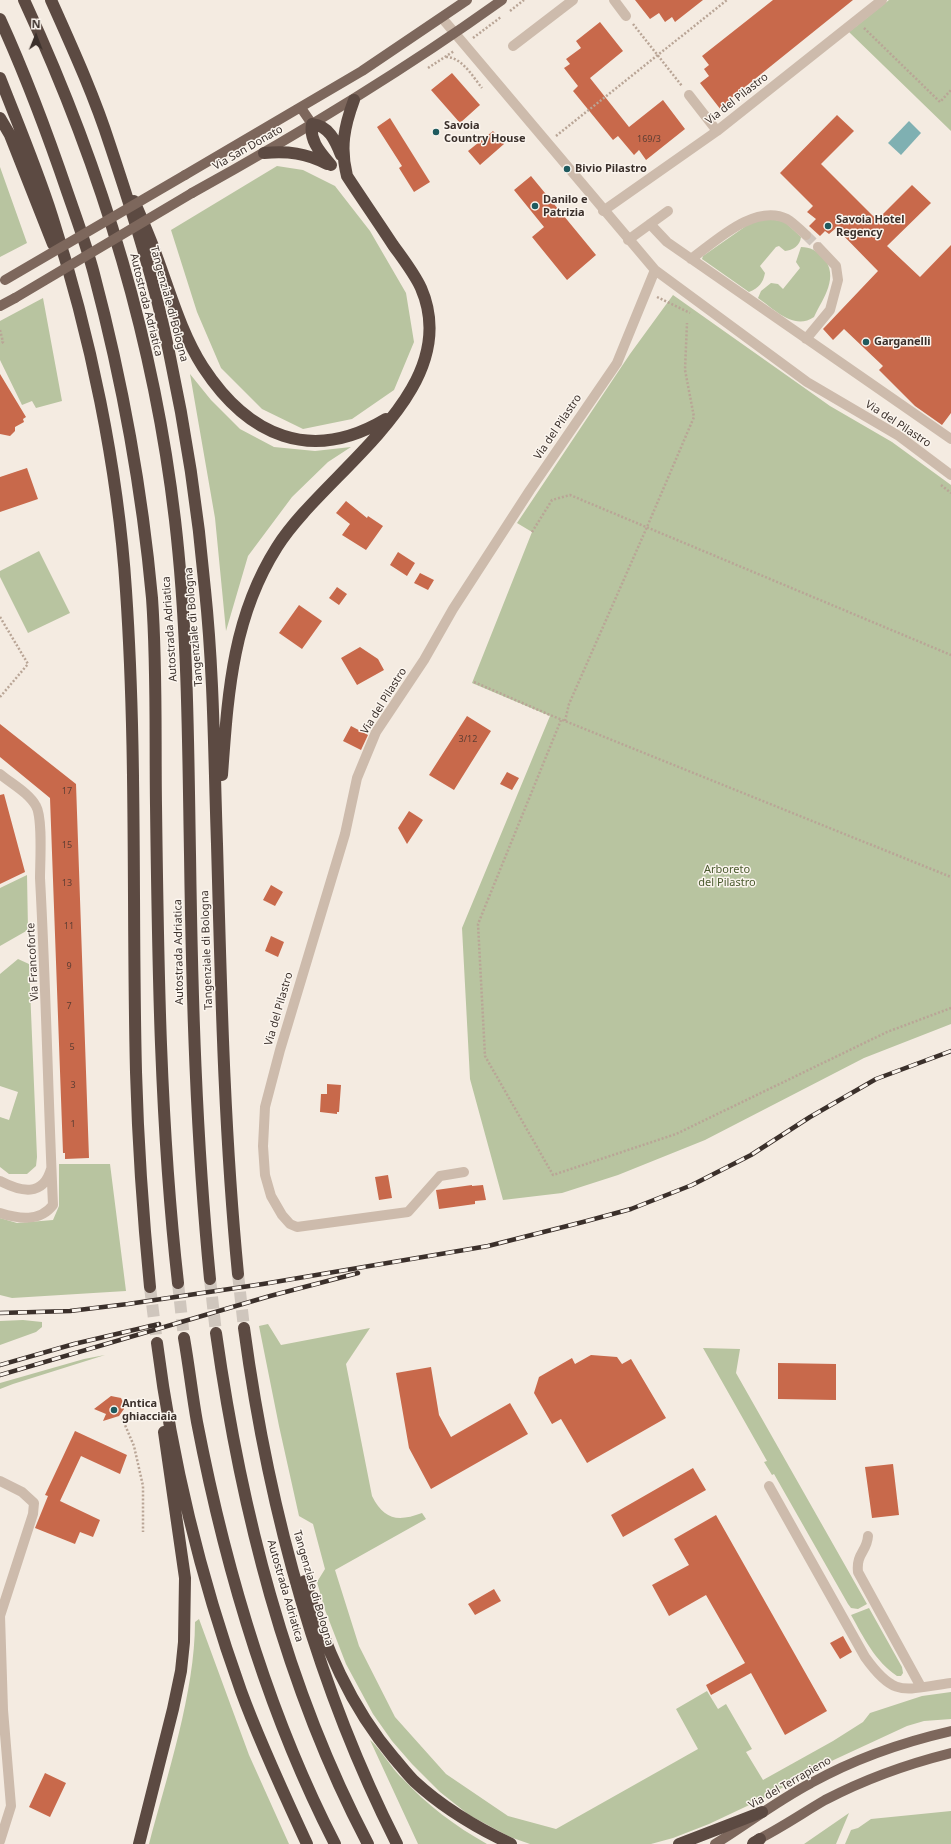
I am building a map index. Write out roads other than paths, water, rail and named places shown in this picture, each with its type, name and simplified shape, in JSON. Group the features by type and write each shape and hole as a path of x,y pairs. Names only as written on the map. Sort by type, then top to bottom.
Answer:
{"highway":[{"name":"Autostrada Adriatica","path":"24,0 50,56 78,126 106,207 146,355 165,452 175,520 187,689 195,1074 200,1166 210,1279"},
{"name":"Tangenziale di Bologna","path":"51,0 110,143 153,287 169,349 197,510 213,696 224,1077 231,1198 238,1274"},
{"name":"Autostrada Adriatica","path":"0,19 21,66 49,137 94,271 134,457 152,606 156,690 156,802 161,1075 169,1206 178,1283"},
{"path":"0,78 29,150 53,218 76,302 103,413 119,521 126,590 132,777 136,1074 150,1287"},
{"path":"342,160 344,131 354,100"},
{"path":"0,118 10,135 76,302"},
{"path":"217,844 228,690 240,631 254,591 278,546 292,526 322,492 370,443 406,400 425,363 429,341 426,305 414,275 347,176 337,146 326,128 320,125 312,124 311,130 315,146 331,166"},
{"path":"110,143 154,248 170,295 193,348 202,366 237,408 254,423 273,433 292,439 309,441 330,441 350,437 369,430 392,416"},
{"path":"264,153 285,151 316,158 347,176"},
{"name":"Tangenziale di Bologna","path":"244,1328 261,1430 291,1562 321,1662 354,1750 378,1807 397,1844"},
{"name":"Autostrada Adriatica","path":"216,1333 231,1426 242,1481 276,1615 294,1670 331,1764 368,1844"},
{"path":"184,1338 197,1421 231,1572 248,1627 282,1725 335,1844"},
{"path":"139,1844 180,1679 186,1610 185,1578 163,1430 158,1348 172,1434 189,1517 224,1640 242,1693 275,1775 307,1844"},
{"path":"272,1478 323,1638 344,1685 375,1735 413,1780 441,1803 478,1828 511,1844"},
{"path":"679,1844 762,1812"}],"main road":[{"name":"Via San Donato","path":"2,281 301,108 362,71 467,0"},
{"name":"Via San Donato","path":"0,306 354,100 454,35 502,0"},
{"path":"301,108 312,124"},
{"name":"Via del Terrapieno","path":"715,1844 762,1812 810,1783 843,1767 908,1743 951,1731"},
{"path":"755,1842 824,1801 868,1780 915,1763 951,1753"}],"street":[{"path":"513,46 573,0"},
{"path":"614,0 626,16"},
{"name":"Via del Pilastro","path":"603,211 717,130 882,0"},
{"name":"Via del Pilastro","path":"442,18 454,35 546,144 655,270 807,382 899,436 951,475"},
{"path":"689,95 717,130"},
{"path":"628,240 668,211"},
{"path":"691,259 734,229 758,216 767,214 787,219 806,235"},
{"path":"650,224 667,242 951,440"},
{"path":"806,339 830,310 838,280 836,266 818,247"},
{"name":"Via del Pilastro","path":"464,1172 440,1176 408,1212 297,1227 290,1224 282,1215 271,1196 265,1175 263,1146 265,1108 282,1043 345,834 357,778 376,732 424,660 453,609 530,490 617,363 655,270"},
{"name":"Via Francoforte","path":"0,774 28,796 37,807 39,820 54,1205 47,1213 25,1217 0,1213"},
{"path":"0,1181 13,1188 33,1190 42,1186 48,1177 52,1165"},
{"path":"0,1481 22,1492 34,1503 33,1514 0,1616 3,1710 11,1806 0,1841"},
{"path":"769,1486 865,1657 878,1676 889,1685 897,1688 921,1687 951,1683"},
{"path":"868,1536 868,1542 860,1554 857,1564 858,1572 921,1687"}],"water":[{"path":"909,121 921,133 901,155 888,143"}],"tunnel":[{"path":"806,235 818,247"},
{"path":"238,1274 244,1328"},
{"path":"210,1279 216,1333"},
{"path":"178,1283 184,1338"},
{"path":"150,1287 157,1343"}],"railway":[{"path":"0,1313 70,1311 263,1284 488,1246 631,1209 692,1185 751,1155 810,1117 876,1079 951,1051"},
{"path":"0,1375 270,1296 358,1273"},
{"path":"0,1365 74,1344 159,1324"}],"place":[{"name":"Savoia Country House","path":"436,132"},
{"name":"Bivio Pilastro","path":"567,169"},
{"name":"Danilo e Patrizia","path":"535,206"},
{"name":"Savoia Hotel Regency","path":"828,226"},
{"name":"Garganelli","path":"866,342"},
{"name":"Antica ghiacciaia","path":"114,1410"}],"park label":[{"name":"Arboreto del Pilastro","path":"727,876"}]}
